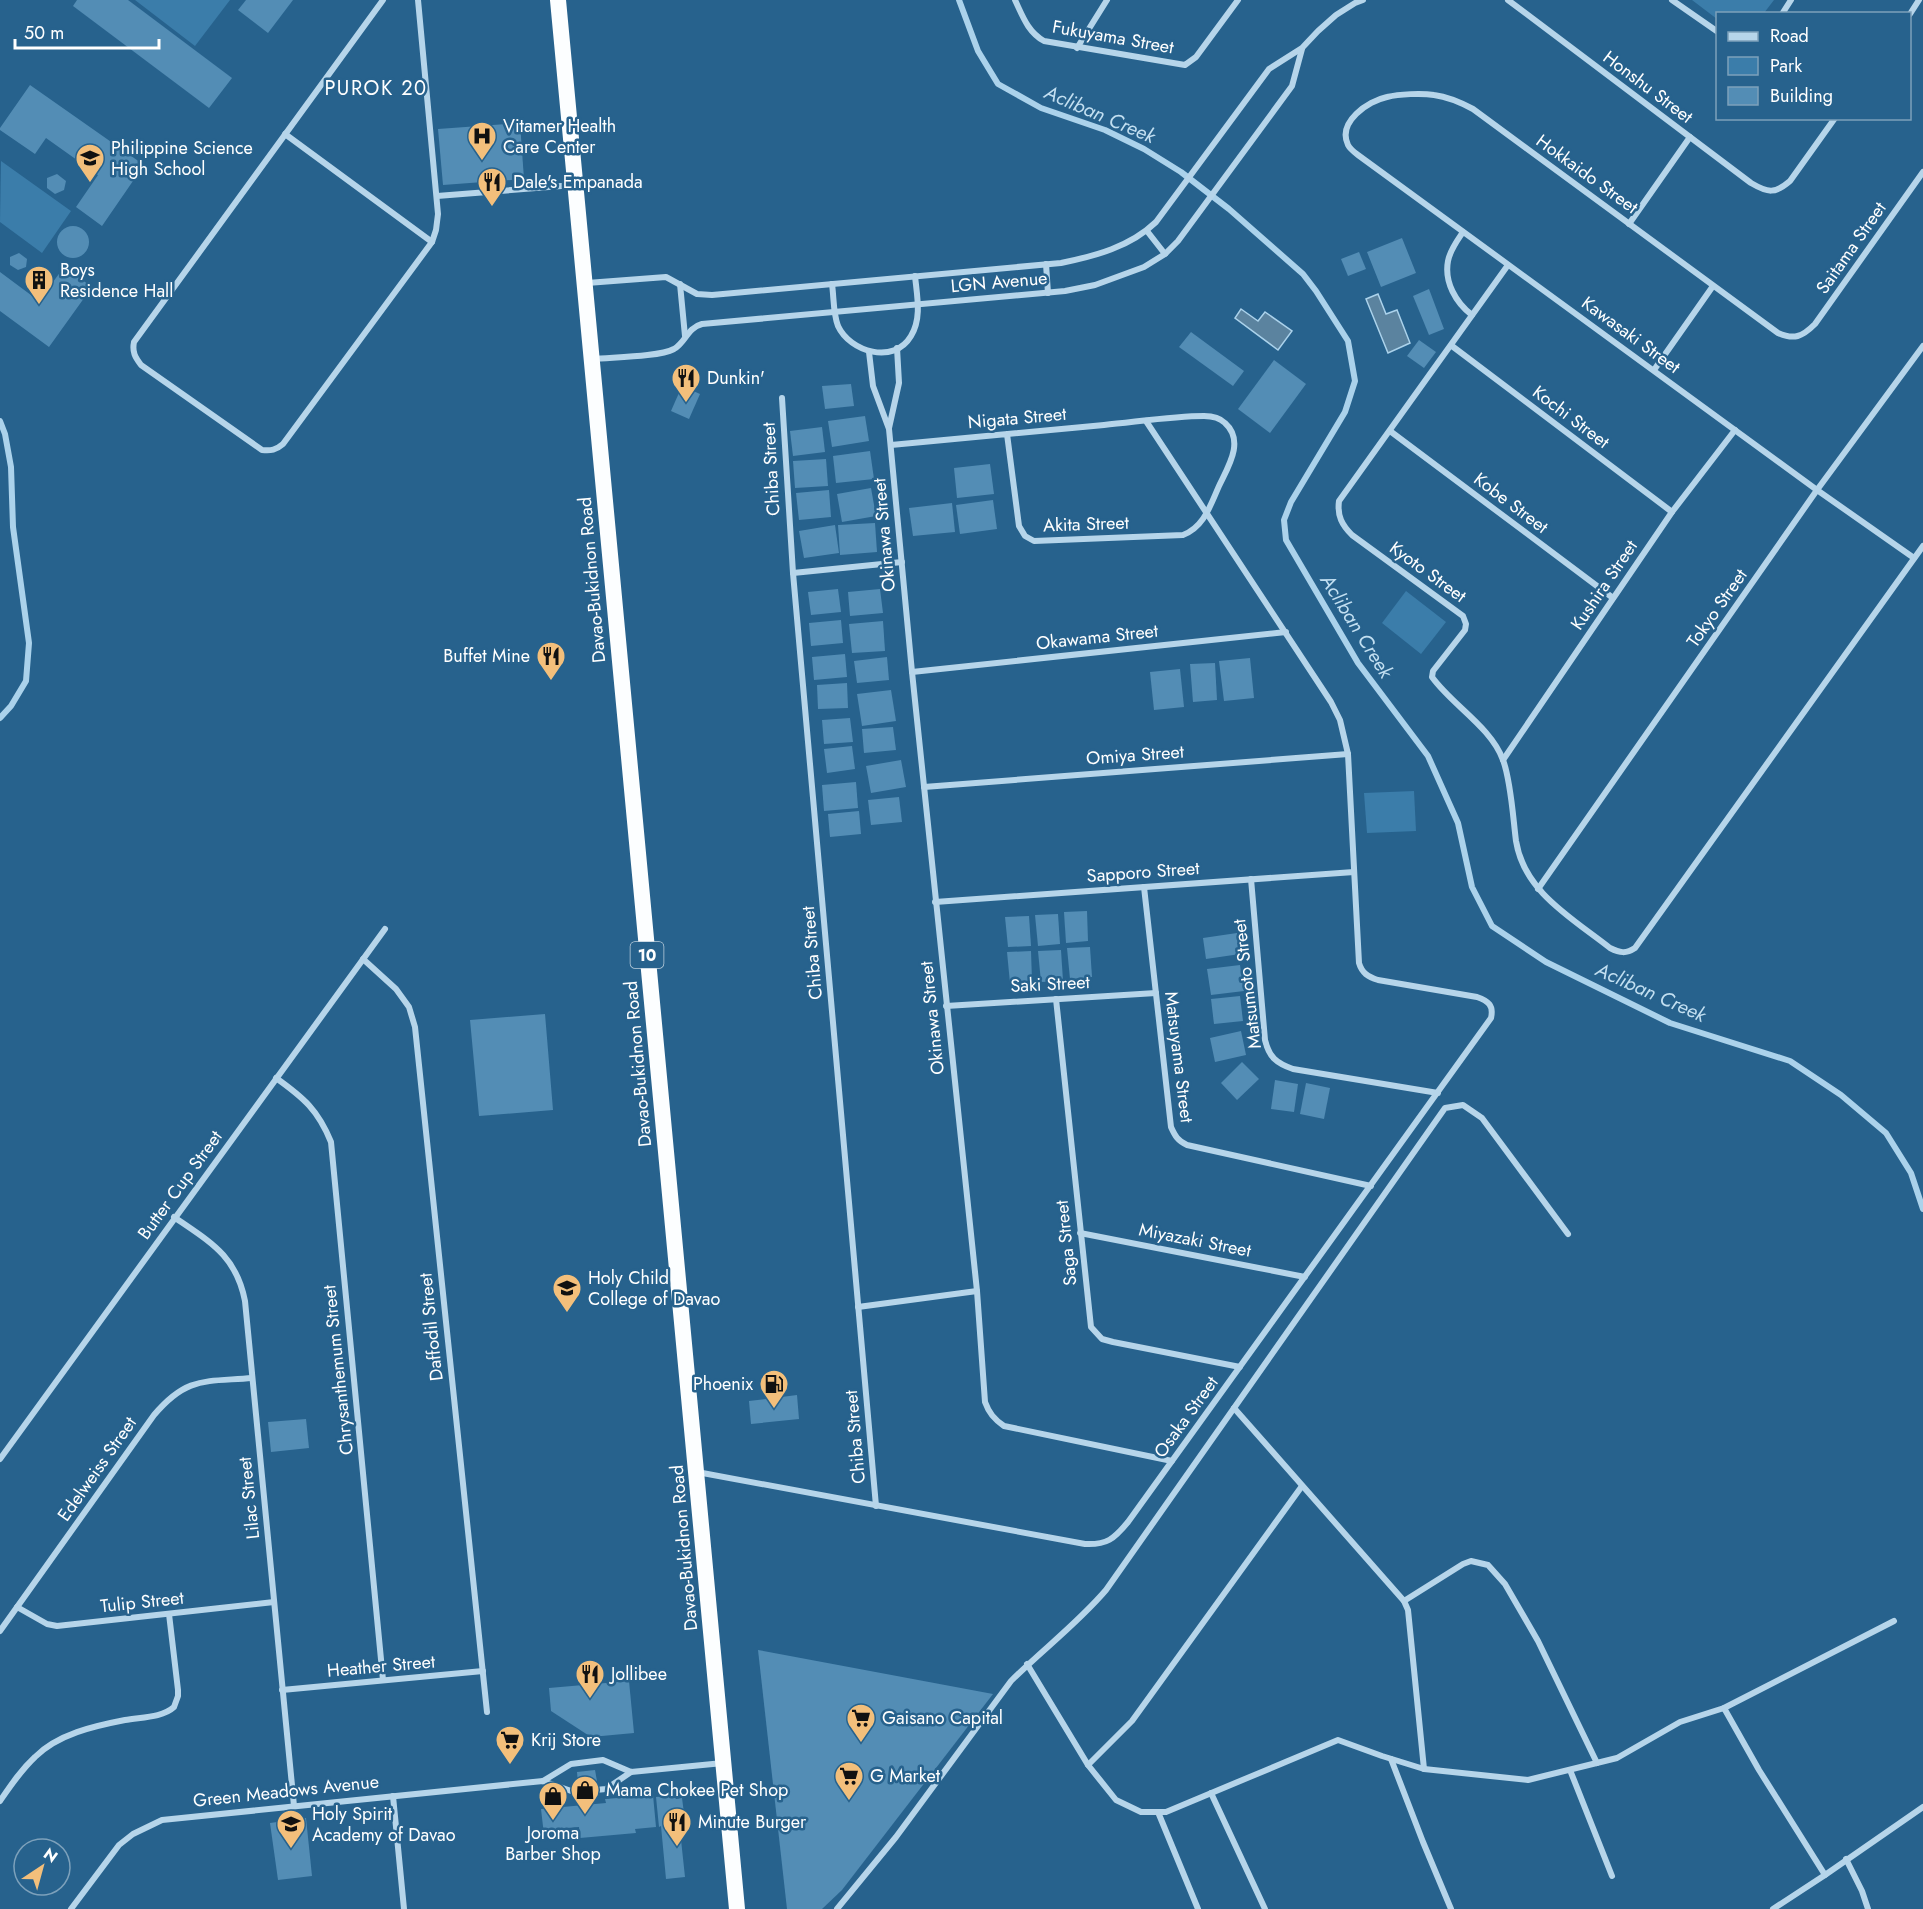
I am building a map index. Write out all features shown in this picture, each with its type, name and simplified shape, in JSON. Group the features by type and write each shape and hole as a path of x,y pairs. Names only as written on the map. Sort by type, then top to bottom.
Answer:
{"highway":[{"name":"Davao-Bukidnon Road","path":"558,0 737,1909"}],"street":[{"path":"383,0 137,336 132,350 141,365 262,450 278,449 284,444 432,242 438,213 418,0"},
{"name":"Fukuyama Street","path":"1016,0 1028,27 1038,38 1052,44 1176,65 1191,62 1201,52 1238,0"},
{"path":"1077,48 1107,0"},
{"name":"LGN Avenue","path":"584,283 658,276 666,277 698,294 712,295 1061,263 1095,255 1131,241 1147,231 1167,210 1269,69 1302,48 1354,1 1363,0"},
{"name":"Honshu Street","path":"1508,0 1751,183 1763,189 1774,191 1790,181 1834,120"},
{"path":"1672,0 1716,31"},
{"name":"LGN Avenue","path":"591,359 665,352 680,345 693,327 702,324 1048,293 1095,285 1144,267 1165,254 1190,227 1292,86 1302,48"},
{"name":"Hokkaido Street","path":"1347,126 1360,110 1371,102 1387,97 1432,94 1455,99 1473,109 1778,333 1790,338 1799,337"},
{"name":"Kawasaki Street","path":"1347,126 1346,138 1349,147 1358,155 1817,490 1914,558"},
{"path":"285,134 432,242"},
{"path":"1629,224 1690,137"},
{"name":"Saitama Street","path":"1799,337 1815,324 1923,172"},
{"path":"436,196 575,185"},
{"path":"1147,231 1165,254"},
{"path":"1463,232 1452,249 1447,274 1450,288 1457,300 1473,315"},
{"path":"1046,264 1048,293"},
{"name":"Kyoto Street","path":"1508,265 1339,501 1338,509 1340,519 1352,535 1464,616 1465,630 1433,671 1432,677 1490,738 1503,760 1520,857 1532,882 1553,904 1610,948 1628,953 1635,948 1914,558"},
{"path":"832,284 837,323 842,333 850,342 868,352 878,352 897,348 910,338 917,317 918,305 915,276"},
{"path":"680,284 685,337"},
{"path":"1654,370 1713,286"},
{"name":"Kochi Street","path":"1452,346 1672,512"},
{"name":"Tokyo Street","path":"1538,889 1817,490 1923,346"},
{"path":"889,429 899,383 897,348"},
{"path":"868,352 873,386 889,429"},
{"name":"Chiba Street","path":"782,398 793,573 876,1506"},
{"name":"Nigata Street","path":"891,445 1206,416 1218,418 1234,436 1234,453 1207,513"},
{"path":"1146,421 1286,632 1340,720 1348,754 1354,872"},
{"name":"Okinawa Street","path":"889,429 976,1291 985,1402 995,1420 1015,1430 1172,1461"},
{"name":"Kushira Street","path":"1503,760 1672,512 1735,430"},
{"name":"Kobe Street","path":"1390,431 1613,598"},
{"name":"Akita Street","path":"1007,434 1019,526 1025,536 1034,541 1183,535 1200,525 1207,513"},
{"path":"1914,558 1923,546"},
{"path":"793,573 902,562"},
{"name":"Okawama Street","path":"912,672 1286,632"},
{"name":"Omiya Street","path":"924,787 1348,754"},
{"name":"Osaka Street","path":"696,1472 1085,1544 1098,1545 1108,1542 1118,1534 1438,1093 1486,1026 1493,1011 1486,1000 1477,997 1378,980 1366,975 1359,963 1354,872"},
{"name":"Sapporo Street","path":"935,902 1354,872"},
{"name":"Matsumoto Street","path":"1251,879 1265,1040 1268,1052 1273,1059 1293,1069 1438,1093"},
{"name":"Matsuyama Street","path":"1144,887 1171,1127 1179,1141 1195,1147 1371,1186"},
{"name":"Butter Cup Street","path":"0,1460 385,929"},
{"name":"Daffodil Street","path":"363,959 396,989 409,1007 415,1027 487,1712"},
{"name":"Saki Street","path":"946,1005 1156,993"},
{"name":"Saga Street","path":"1056,999 1091,1327 1102,1339 1113,1342 1240,1367"},
{"name":"Chrysanthemum Street","path":"276,1078 296,1092 311,1107 322,1122 331,1142 383,1680"},
{"path":"837,1909 896,1838 1011,1681 1027,1664 1076,1623 1106,1590 1445,1108 1463,1106 1482,1118 1568,1234"},
{"name":"Lilac Street","path":"174,1217 224,1254 236,1270 242,1286 294,1806"},
{"name":"Miyazaki Street","path":"1080,1233 1305,1277"},
{"path":"858,1307 976,1291"},
{"name":"Edelweiss Street","path":"0,1631 168,1398 182,1388 200,1382 252,1378"},
{"path":"1234,1408 1404,1601 1408,1610 1424,1769"},
{"path":"1088,1766 1132,1721 1302,1486"},
{"path":"1404,1601 1463,1564 1471,1561 1488,1565 1505,1584 1538,1641 1597,1763"},
{"name":"Tulip Street","path":"17,1607 47,1624 57,1626 274,1602"},
{"path":"0,1801 22,1770 53,1743 101,1724 160,1714 174,1707 178,1690 169,1614"},
{"path":"1027,1664 1088,1766 1116,1800 1140,1812 1166,1812 1338,1740 1424,1769 1528,1780 1617,1758 1680,1722 1724,1708 1893,1621"},
{"name":"Heather Street","path":"282,1690 483,1671"},
{"path":"1724,1708 1759,1770 1825,1875"},
{"path":"1391,1759 1451,1909"},
{"name":"Green Meadows Avenue","path":"543,1781 571,1764 603,1760 631,1772"},
{"name":"Green Meadows Avenue","path":"71,1909 119,1845 147,1825 162,1820 543,1781 574,1792 606,1789 631,1772 724,1763"},
{"path":"1570,1770 1612,1876"},
{"path":"1211,1793 1265,1909"},
{"path":"393,1796 404,1909"},
{"path":"1773,1909 1923,1807"},
{"path":"1158,1812 1198,1909"},
{"path":"1846,1859 1868,1909"}],"green space":[{"path":"135,0 230,0 195,46"},
{"path":"1692,0 1774,0 1765,12 1716,12 1716,18"},
{"path":"1,161 71,211 42,253 0,222"},
{"path":"1406,591 1446,622 1421,654 1382,623"},
{"path":"1414,791 1416,831 1367,833 1364,793"}],"shaded area":[{"path":"1378,294 1386,314 1397,310 1410,343 1388,353 1366,299"},
{"path":"1241,309 1258,321 1265,312 1292,331 1278,350 1235,318"}],"building":[{"path":"77,0 128,0 232,78 209,108 73,6"},
{"path":"246,0 293,0 268,33 238,10"},
{"path":"30,85 144,165 102,226 76,207 98,175 46,138 35,154 0,130"},
{"name":"Vitamer Health Care Center","path":"520,123 524,179 443,185 438,129"},
{"path":"57,174 66,181 64,190 55,194 47,188 47,178"},
{"path":"73,226 85,230 89,242 85,254 73,258 61,254 57,242 61,230"},
{"path":"1402,238 1416,273 1381,287 1367,252"},
{"path":"1359,252 1366,269 1348,276 1341,259"},
{"path":"19,253 27,259 26,267 18,270 10,265 10,257"},
{"name":"Boys Residence Hall","path":"64,267 92,287 49,347 0,311 0,272 39,301"},
{"path":"1429,289 1444,329 1429,335 1413,296"},
{"path":"1191,332 1244,371 1233,386 1179,347"},
{"path":"1419,340 1436,352 1424,368 1407,356"},
{"path":"1274,360 1306,384 1270,433 1238,409"},
{"path":"851,384 854,406 825,409 822,386"},
{"name":"Dunkin'","path":"682,386 700,394 689,419 671,411"},
{"path":"865,416 869,441 832,447 828,421"},
{"path":"822,427 825,452 793,456 790,431"},
{"path":"870,451 874,479 836,483 833,456"},
{"path":"826,459 828,486 795,488 793,461"},
{"path":"990,464 994,494 957,498 954,468"},
{"path":"871,488 876,516 842,522 837,494"},
{"path":"829,490 831,517 799,520 796,493"},
{"path":"993,500 997,529 960,534 956,505"},
{"path":"952,503 955,532 913,536 909,508"},
{"path":"875,523 877,552 840,555 838,525"},
{"path":"835,525 839,553 804,558 799,531"},
{"path":"838,589 841,612 811,615 808,592"},
{"path":"880,589 883,613 850,616 848,592"},
{"path":"841,620 843,643 811,646 809,623"},
{"path":"883,621 885,651 852,653 849,624"},
{"path":"845,654 847,677 814,680 812,657"},
{"path":"887,657 889,680 857,683 854,661"},
{"path":"1250,658 1254,698 1224,701 1219,661"},
{"path":"1215,663 1217,700 1193,702 1190,664"},
{"path":"1180,669 1184,707 1154,710 1150,672"},
{"path":"847,683 848,708 818,709 817,685"},
{"path":"891,690 896,721 862,726 857,694"},
{"path":"850,718 853,742 824,744 822,720"},
{"path":"893,727 896,750 864,753 862,729"},
{"path":"852,746 855,769 827,773 824,749"},
{"path":"901,760 906,787 871,793 866,766"},
{"path":"856,782 858,808 824,811 822,785"},
{"path":"899,797 902,822 871,825 868,800"},
{"path":"859,811 861,834 830,837 828,814"},
{"path":"1087,911 1088,941 1066,943 1064,912"},
{"path":"1058,914 1060,944 1038,946 1035,915"},
{"path":"1029,916 1031,946 1008,947 1005,917"},
{"path":"1237,933 1240,954 1206,959 1203,938"},
{"path":"1090,947 1092,977 1070,979 1067,948"},
{"path":"1061,950 1063,981 1041,982 1038,951"},
{"path":"1031,951 1032,981 1010,983 1007,952"},
{"path":"1240,965 1244,991 1211,995 1207,969"},
{"path":"1240,996 1243,1021 1214,1024 1211,999"},
{"path":"545,1014 553,1110 479,1116 470,1020"},
{"path":"1241,1031 1246,1055 1215,1062 1210,1038"},
{"path":"1242,1062 1259,1079 1237,1100 1221,1083"},
{"path":"1275,1080 1298,1084 1294,1112 1271,1109"},
{"path":"1306,1083 1330,1088 1324,1119 1300,1114"},
{"name":"Phoenix","path":"797,1395 799,1419 751,1424 749,1401"},
{"path":"306,1419 309,1448 271,1452 268,1422"},
{"name":"Gaisano Capital","path":"758,1650 993,1694 842,1890 822,1909 787,1909"},
{"name":"Jollibee","path":"629,1681 634,1733 591,1737 551,1711 549,1688"},
{"path":"595,1770 597,1781 578,1783 577,1772"},
{"path":"643,1790 643,1796 653,1795 656,1827 635,1829 636,1833 580,1838 579,1827 555,1829 555,1834 544,1835 541,1809 606,1803 605,1799 618,1798 618,1792"},
{"path":"675,1795 676,1799 682,1798 685,1821 679,1821 685,1877 666,1879 656,1797"},
{"name":"Holy Spirit Academy of Davao","path":"306,1818 312,1876 278,1880 270,1823"}],"waterway":[{"name":"Acliban Creek","path":"959,0 978,51 998,84 1041,108 1105,130 1144,149 1181,172 1229,209 1303,274 1348,341 1355,381 1345,412 1291,502 1284,520 1286,540 1358,663 1428,756 1458,823 1472,887 1492,926 1546,962 1670,1023 1790,1061 1841,1095 1886,1133 1911,1173 1923,1209"},
{"path":"0,421 5,434 11,467 13,527 29,643 26,681 11,706 0,718"}],"place":[{"name":"Vitamer Health Care Center","path":"482,162"},
{"name":"Philippine Science High School","path":"90,184"},
{"name":"Dale's Empanada","path":"492,208"},
{"name":"Boys Residence Hall","path":"39,306"},
{"name":"Dunkin'","path":"686,404"},
{"name":"Buffet Mine","path":"551,682"},
{"name":"Holy Child College of Davao","path":"567,1314"},
{"name":"Phoenix","path":"774,1410"},
{"name":"Jollibee","path":"590,1700"},
{"name":"Gaisano Capital","path":"861,1744"},
{"name":"Krij Store","path":"510,1766"},
{"name":"G Market","path":"849,1802"},
{"name":"Mama Chokee Pet Shop","path":"585,1816"},
{"name":"Joroma Barber Shop","path":"553,1822"},
{"name":"Minute Burger","path":"677,1848"},
{"name":"Holy Spirit Academy of Davao","path":"291,1850"}],"district":[{"name":"PUROK 20","path":"376,88"}]}
